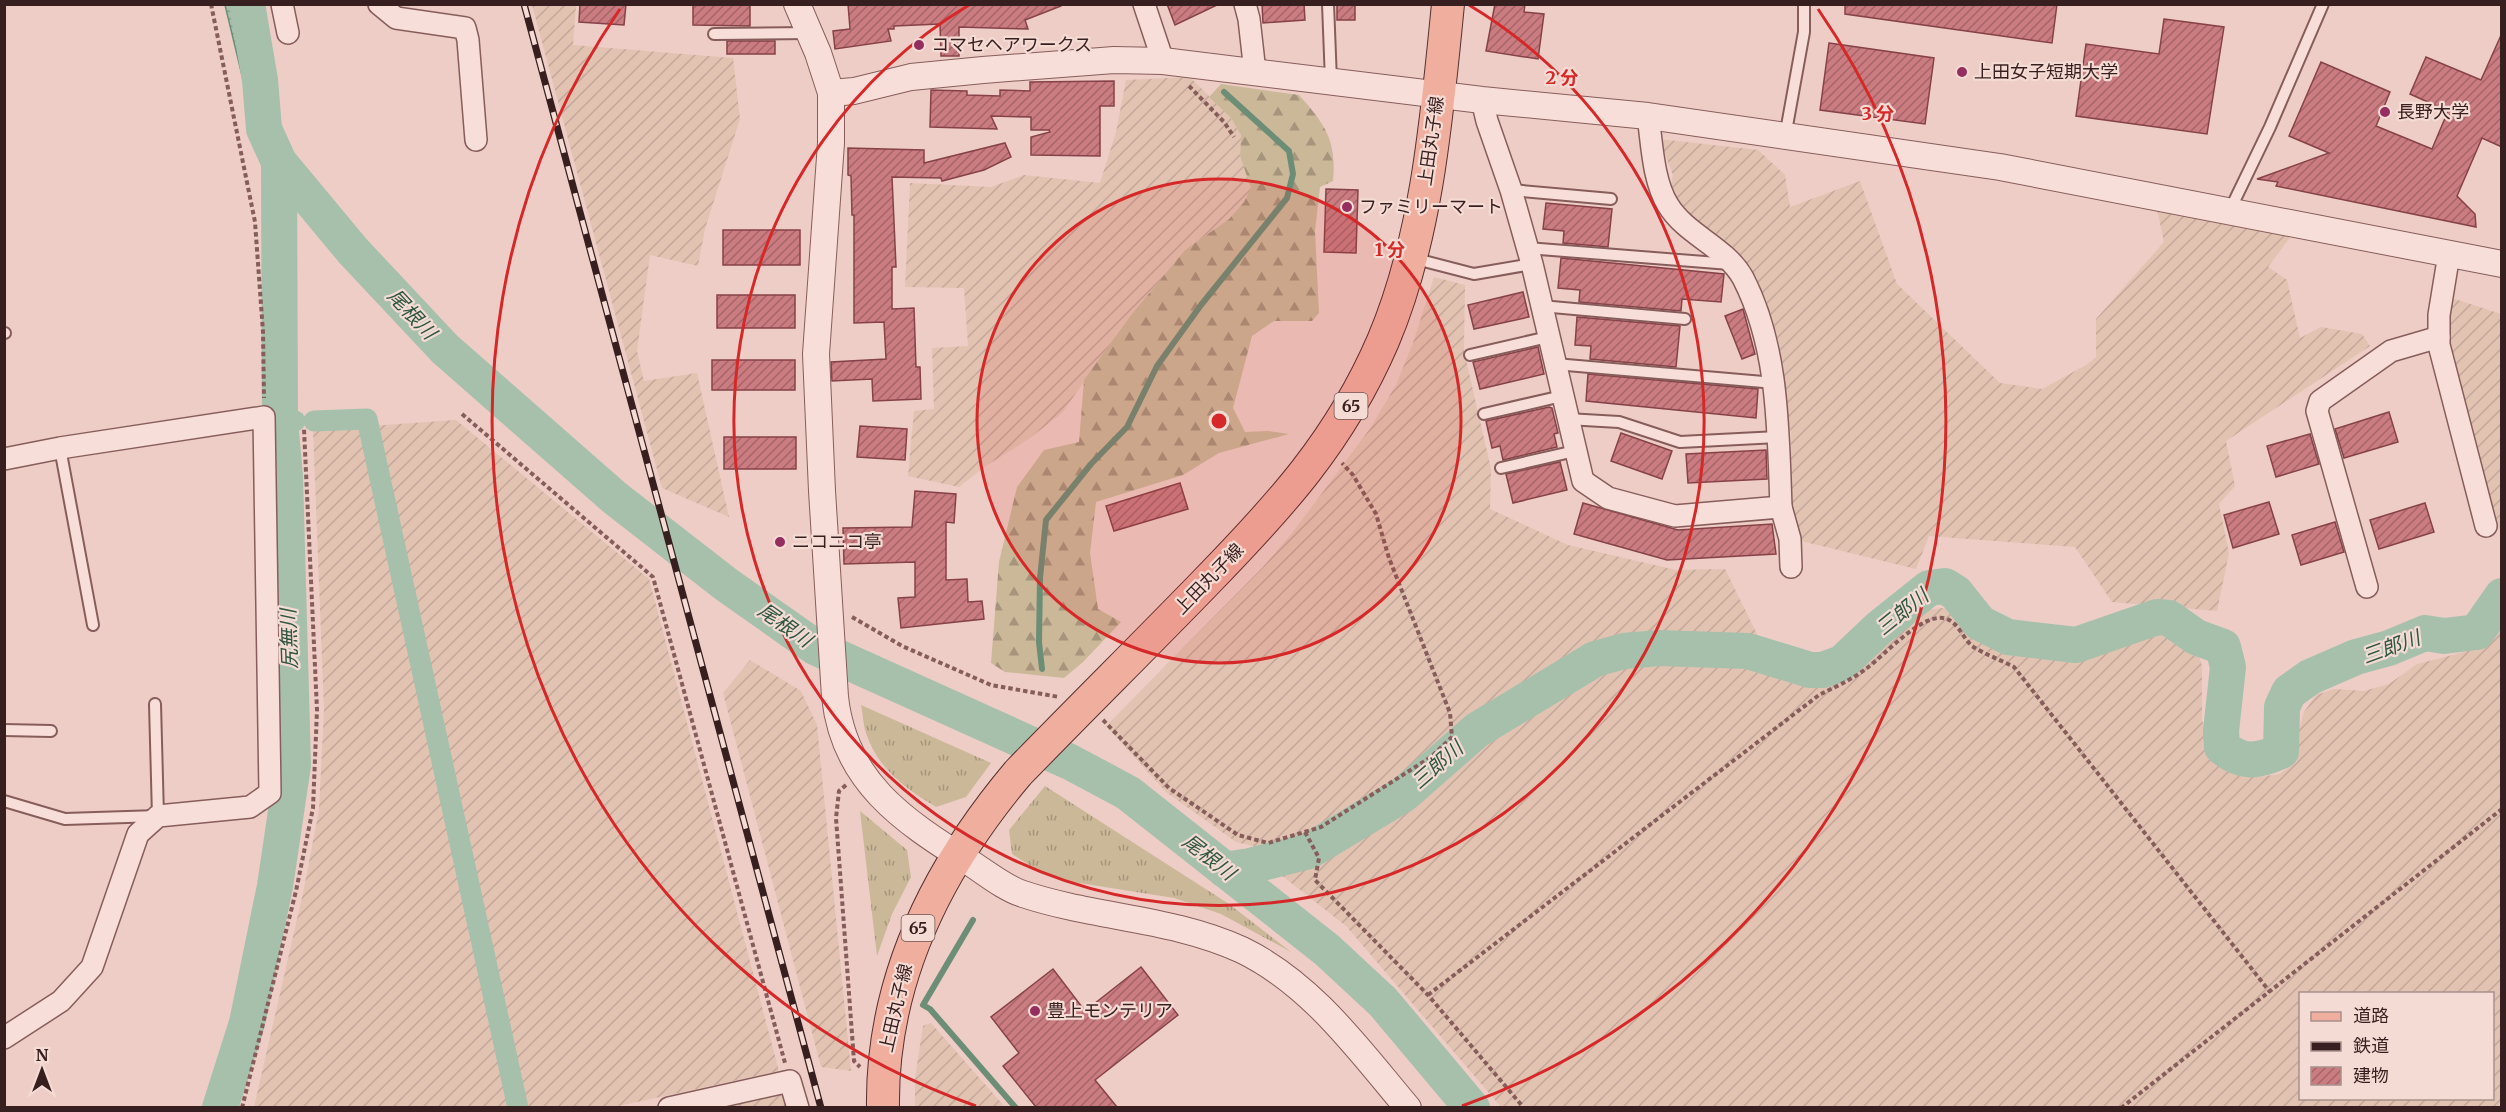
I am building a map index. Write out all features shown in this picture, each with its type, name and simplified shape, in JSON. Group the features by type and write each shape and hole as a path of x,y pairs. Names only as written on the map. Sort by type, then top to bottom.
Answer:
{"main road":[{"name":"上田丸子線","path":"883,1107 885,1047 901,977 929,905 958,855 1018,773 1276,510 1344,417 1383,340 1411,258 1419,224 1438,94 1448,4"}],"street":[{"path":"282,4 288,33"},
{"path":"379,4 396,18 465,28 468,40 476,140"},
{"path":"797,4 831,93 831,142 816,354 834,690 840,729 860,772 882,799 899,813 958,855 1020,893 1081,910 1196,933 1262,961 1289,979 1321,1007 1408,1107"},
{"path":"1144,4 1169,61"},
{"path":"1245,4 1249,18 1255,72"},
{"path":"831,93 854,91 911,77 955,72 1114,60 1169,61 1482,100 1648,116 2000,167 2502,264"},
{"path":"1482,100 1511,190 1529,256 1583,481 1608,498 1675,516 1781,507"},
{"path":"1648,116 1660,184 1669,207 1735,265 1744,279 1760,322 1774,382 1781,507 1790,539 1791,567"},
{"path":"2449,254 2439,315 2439,338 2487,526"},
{"path":"2367,587 2317,411 2320,401 2391,351 2439,338"},
{"path":"4,459 60,448 264,417 270,793 250,807 158,816 138,834 92,967 61,1001 4,1038"},
{"path":"669,1107 790,1081 798,1107"}],"lane":[{"path":"1328,4 1331,81"},
{"path":"1785,137 1804,32 1804,4"},
{"path":"2229,212 2270,127 2323,4"},
{"path":"714,34 810,33"},
{"path":"1511,190 1611,199"},
{"path":"1411,258 1474,274 1529,256 1735,265"},
{"path":"1540,306 1685,319"},
{"path":"1470,355 1548,338"},
{"path":"1554,364 1774,382"},
{"path":"1485,414 1562,396"},
{"path":"1567,419 1619,422 1680,442 1778,437"},
{"path":"60,448 93,625"},
{"path":"1501,468 1575,451"},
{"path":"4,801 65,819 158,816 155,704"},
{"path":"4,730 51,731"}],"path":[{"path":"211,4 255,222 263,332 264,417"},
{"path":"1169,61 1224,122 1234,137"},
{"path":"462,414 654,577 790,1081"},
{"path":"242,1107 296,891 313,808 317,710 304,429"},
{"path":"830,611 991,685 1080,709 1169,788 1238,835 1268,843 1305,832 1321,826 1421,763 1452,737 1450,713 1389,558 1376,514 1353,475 1324,447"},
{"path":"1428,995 1819,695 1866,670 1913,629 1925,621 1938,617 1947,619 1956,626 1972,645 2014,667 2270,992"},
{"path":"847,784 839,791 836,818 854,1061 861,1068"},
{"path":"2121,1107 2502,809"},
{"path":"1305,832 1319,858 1315,880 1428,995 1524,1107"}],"shaded area":[{"path":"225,5 241,5 242,25 255,72 258,103 279,162 259,146"},
{"path":"532,5 576,5 573,45 733,58 740,119 705,229 698,266 650,255 637,351 644,381 697,373 729,517 662,488"},
{"path":"1190,77 1231,118 1241,135 1240,156 1252,188 1244,202 1229,219 1185,250 1131,315 1062,413 959,487 908,476 914,411 934,409 932,348 968,346 964,288 905,287 910,183 991,187 1024,175 1100,183 1116,132 1126,80"},
{"path":"1659,139 1758,150 1785,175 1790,207 1860,181 1897,284 2000,383 2042,389 2096,357 2096,319 2164,242 2157,209 2292,235 2268,267 2287,280 2300,338 2321,327 2362,334 2370,346 2226,441 2235,486 2219,504 2229,553 2217,611 2112,602 2075,547 1929,536 1916,569 1801,541 1791,504 1791,434 1779,369 1749,265 1675,201 1670,190 1673,175"},
{"path":"1434,277 1465,285 1464,351 1491,469 1490,509 1568,545 1676,570 1725,569 1759,638 1756,645 1637,643 1592,651 1477,718 1456,741 1398,788 1325,832 1269,850 1236,842 1166,792 1106,726 1262,568 1293,532 1369,430 1396,385 1413,343"},
{"path":"2452,298 2501,314 2502,526 2496,532 2449,348 2449,316"},
{"path":"456,420 649,579 779,1071 614,1107 254,1107 303,893 319,810 324,710 313,430"},
{"path":"1943,608 1957,611 1981,641 2003,647 2076,651 2162,625 2198,652 2202,666 2202,721 2222,760 2242,772 2259,777 2279,774 2297,762 2298,733 2304,712 2316,695 2334,689 2364,691 2389,684 2417,664 2468,651 2489,637 2501,622 2501,1107 1501,1107 1346,926 1281,875 1406,801 1479,737 1597,667 1624,660 1749,657 1819,678 1837,679 1863,664 1927,610"},
{"path":"750,660 801,691 817,725 851,1071 821,1067 723,693"},
{"path":"931,1023 1005,1107 915,1107 915,1078 923,1026"},
{"path":"785,1088 790,1108 696,1108"}],"green space":[{"path":"1221,84 1299,95 1322,124 1331,144 1333,181 1320,187 1315,231 1319,313 1312,321 1274,321 1252,336 1233,408 1245,432 1268,431 1289,434 1219,453 1183,475 1096,502 1090,553 1098,609 1121,622 1083,662 1064,678 1005,672 991,663 999,562 1017,487 1044,450 1079,442 1084,380 1131,315 1185,250 1229,219 1244,202 1251,188 1240,156 1241,135 1231,118 1209,97"},
{"path":"861,705 991,763 966,797 936,807 904,785 877,757 866,733"},
{"path":"1045,786 1229,904 1291,952 1221,914 1174,898 1073,882 1041,873 1012,854 1009,830"},
{"path":"860,811 907,850 911,877 892,914 877,956"}],"building":[{"path":"580,4 626,4 624,25 579,22"},
{"path":"693,4 750,4 750,26 693,25"},
{"path":"848,4 1061,4 1061,6 1025,20 1028,29 959,27 959,56 941,56 940,24 894,26 894,29 888,29 891,41 835,49 833,31 850,29"},
{"path":"1167,4 1219,4 1175,25"},
{"path":"1262,4 1304,4 1305,20 1263,23"},
{"path":"1337,4 1355,4 1355,20 1337,20"},
{"path":"1495,4 1525,4 1524,12 1544,14 1538,59 1486,51"},
{"path":"1845,4 2057,4 2052,43 1845,14"},
{"path":"2164,19 2224,27 2207,134 2076,116 2086,44 2159,54"},
{"path":"2502,33 2502,147 2482,138 2457,196 2475,214 2476,227 2276,186 2278,182 2257,179 2329,153 2289,136 2321,62 2390,92 2376,126 2432,149 2448,111 2410,94 2426,57 2481,80"},
{"path":"727,41 775,41 775,54 727,54"},
{"path":"1829,43 1934,58 1925,124 1820,110"},
{"path":"1114,81 1114,106 1100,106 1100,156 1031,155 1031,137 1050,132 1049,130 1031,130 1031,117 991,116 997,129 930,127 931,90 967,91 967,95 1000,96 1000,90 1030,91 1030,82"},
{"path":"1005,143 1011,157 984,170 942,181 941,178 892,177 896,267 892,267 892,309 914,308 916,367 920,367 921,399 873,401 872,379 832,381 831,362 886,359 884,322 854,323 854,215 852,215 851,176 848,175 848,148 924,150 924,163"},
{"path":"1326,189 1358,190 1356,253 1324,252"},
{"path":"1546,203 1612,209 1608,247 1563,243 1564,231 1543,229"},
{"path":"723,230 800,230 800,265 723,265"},
{"path":"1561,258 1724,274 1721,302 1682,299 1681,311 1579,302 1580,290 1558,288"},
{"path":"1523,292 1529,317 1474,329 1468,305"},
{"path":"717,295 795,295 795,328 717,328"},
{"path":"1743,309 1755,354 1742,359 1725,316"},
{"path":"1577,317 1680,326 1676,367 1590,359 1591,346 1575,345"},
{"path":"1538,347 1544,374 1480,389 1473,362"},
{"path":"712,360 795,360 795,390 712,390"},
{"path":"1588,374 1758,389 1756,418 1586,401"},
{"path":"1552,408 1558,433 1554,434 1557,447 1503,460 1500,446 1492,448 1486,421"},
{"path":"2389,412 2398,442 2344,458 2335,429"},
{"path":"860,426 907,429 905,460 857,457"},
{"path":"1621,433 1672,451 1662,479 1611,461"},
{"path":"2310,434 2319,464 2276,477 2267,446"},
{"path":"724,437 796,437 796,469 724,469"},
{"path":"1766,450 1767,479 1688,483 1686,454"},
{"path":"1560,462 1567,490 1513,503 1506,474"},
{"path":"1180,483 1188,509 1114,531 1106,506"},
{"path":"915,491 956,494 954,523 946,522 946,580 967,579 968,602 982,601 984,619 901,628 898,598 915,597 915,562 844,564 843,528 912,527"},
{"path":"2269,502 2279,534 2233,548 2224,515"},
{"path":"1583,503 1678,530 1772,524 1776,554 1667,560 1574,534"},
{"path":"2425,503 2434,532 2379,549 2370,520"},
{"path":"2335,522 2344,552 2301,565 2292,535"},
{"path":"1141,967 1178,1015 1095,1080 1117,1107 1036,1107 1003,1066 1019,1053 991,1017 1053,969 1085,1011"}],"waterway":[{"name":"尾根川","path":"247,4 260,80 264,129 279,162 353,251 445,349 615,498 727,585 815,647 1070,762 1128,793 1327,950 1383,1002 1472,1108"},
{"path":"1042,669 1039,642 1040,578 1046,520 1091,464 1127,427 1157,366 1201,305 1287,198 1293,174 1289,151 1224,92"},
{"name":"尻無川","path":"220,1108 247,1023 275,886 293,765 285,476 280,421 279,162"},
{"path":"314,421 367,419 518,1108"},
{"path":"280,421 295,421"},
{"name":"三郎川","path":"1225,870 1309,851 1404,794 1477,730 1595,659 1624,651 1659,648 1748,651 1810,670 1823,670 1842,663 1879,628 1929,588 1945,586 1956,593 1980,623 2008,637 2076,645 2157,617 2169,618 2196,637 2223,647 2228,667 2221,731 2222,747 2229,753 2250,760 2281,751 2282,707 2289,692 2310,677 2356,657 2389,648 2425,633 2444,636 2477,632 2502,596"},
{"path":"973,920 923,1005 930,1009 1016,1108"}],"railway":[{"path":"524,4 821,1108"}],"place":[{"name":"コマセヘアワークス","path":"919,45"},
{"name":"上田女子短期大学","path":"1962,72"},
{"name":"長野大学","path":"2385,112"},
{"name":"ファミリーマート","path":"1347,207"},
{"name":"ニコニコ亭","path":"780,542"},
{"name":"豊上モンテリア","path":"1035,1011"}]}
